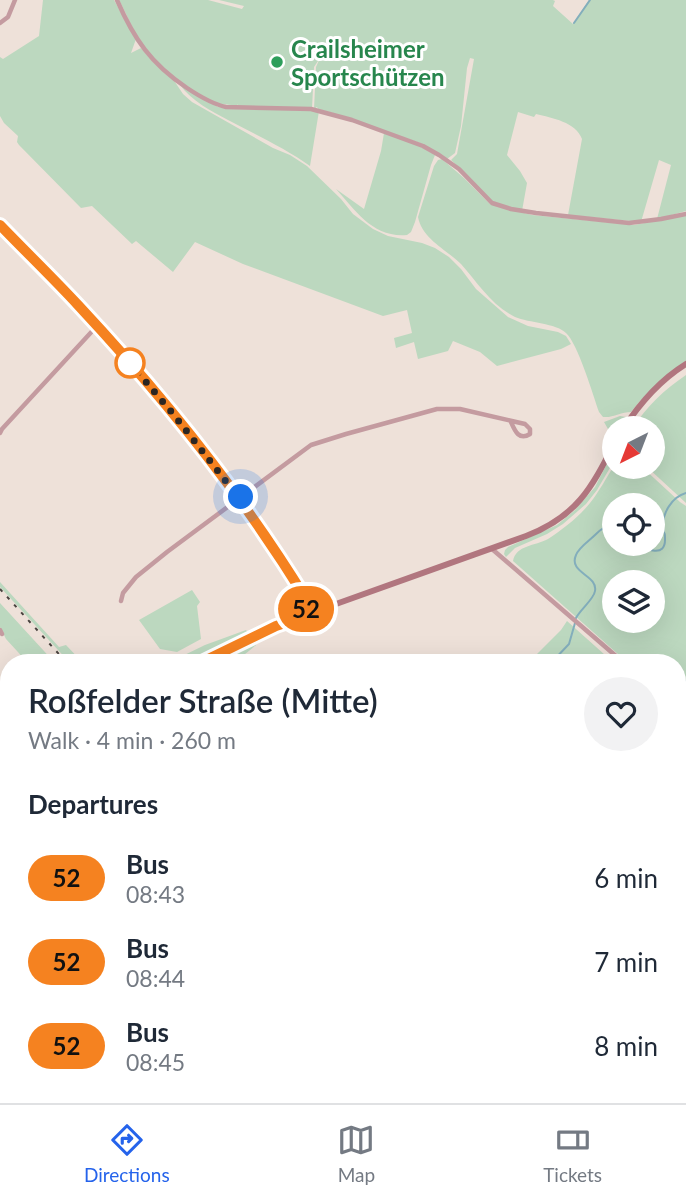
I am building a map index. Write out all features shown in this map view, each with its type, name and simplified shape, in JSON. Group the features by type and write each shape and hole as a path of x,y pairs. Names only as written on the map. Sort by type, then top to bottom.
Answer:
{"main road":[{"path":"0,225 97,326 170,410 239,498 280,556 309,605"},
{"path":"632,416 652,391 686,364"},
{"path":"322,609 492,549 554,524 591,488 602,467"},
{"path":"306,616 313,621 322,617 322,609 318,605 309,605"},
{"path":"306,616 309,605"},
{"path":"218,654 276,626 306,616"}],"street":[{"path":"0,23 8,17 15,0"},
{"path":"117,0 130,29 152,60 175,80 217,105 311,109 333,114 423,146 459,169 492,203 511,209 629,223 686,214"},
{"path":"0,433 97,326"},
{"path":"121,601 123,593 136,577 311,445 437,409 455,408 511,422"},
{"path":"492,549 614,654"}],"green space":[{"path":"43,0 114,0 136,39 131,53 141,48 192,102 307,166 353,214 373,229 388,236 422,243 449,257 476,289 508,317 528,326 558,332 566,336 571,344 497,366 480,352 453,341 448,351 418,359 414,342 396,348 394,338 412,333 407,310 383,316 243,264 195,242 173,272 136,241 132,244 92,206 81,208 19,145 18,136 0,116 0,57 3,59 39,36"},
{"path":"119,0 208,0 242,9 244,6 219,0 553,0 553,6 573,24 589,0 686,0 686,211 657,219 671,165 659,160 641,222 568,215 582,139 575,128 563,122 518,112 507,155 527,183 522,211 499,205 489,199 451,160 457,154 474,59 470,58 467,68 461,126 455,153 447,159 420,143 317,107 314,109 316,67 320,58 314,67 312,109 238,106 207,99 181,83 152,58 138,38"},
{"path":"180,85 218,107 319,111 310,166 209,109"},
{"path":"384,133 420,146 435,155 415,222 407,235 395,235 375,228 358,214 336,189 364,209"},
{"path":"442,159 490,204 532,215 634,225 686,215 686,361 650,391 631,412 602,416 580,358 566,333 556,327 521,319 506,312 461,264 424,232 418,217 438,160"},
{"path":"686,375 686,503 661,480 665,480 665,416 642,416"},
{"path":"602,473 603,480 586,504 563,524 515,548 506,557 504,554 508,547 557,525 575,510 595,487"},
{"path":"605,480 656,480 686,506 686,654 618,654 513,561 522,549 548,539 585,508"},
{"path":"0,582 59,647 66,645 74,654 62,654 0,587"},
{"path":"192,590 200,602 197,606 201,639 177,652 160,649 139,620"},
{"path":"0,603 47,654 20,654 6,639 0,627"},
{"path":"567,621 604,654 537,654"},
{"path":"246,630 249,634 207,654 186,654"},
{"path":"254,644 256,645 245,654 230,654"}],"waterway":[{"path":"574,23 590,0"},
{"path":"665,515 672,502 686,493"},
{"path":"576,618 595,591 592,581 576,566 576,555 602,530"},
{"path":"560,654 569,644 575,623"}],"railway":[{"path":"0,589 59,654"}],"bus line":[{"name":"52","path":"0,225 78,304 174,415 239,498 280,556 306,599 309,605 306,616 276,626 218,654"}],"place":[{"name":"Crailsheimer Sportschützen","path":"277,62"}],"route":[{"path":"130,363 239,498 241,497"}]}
